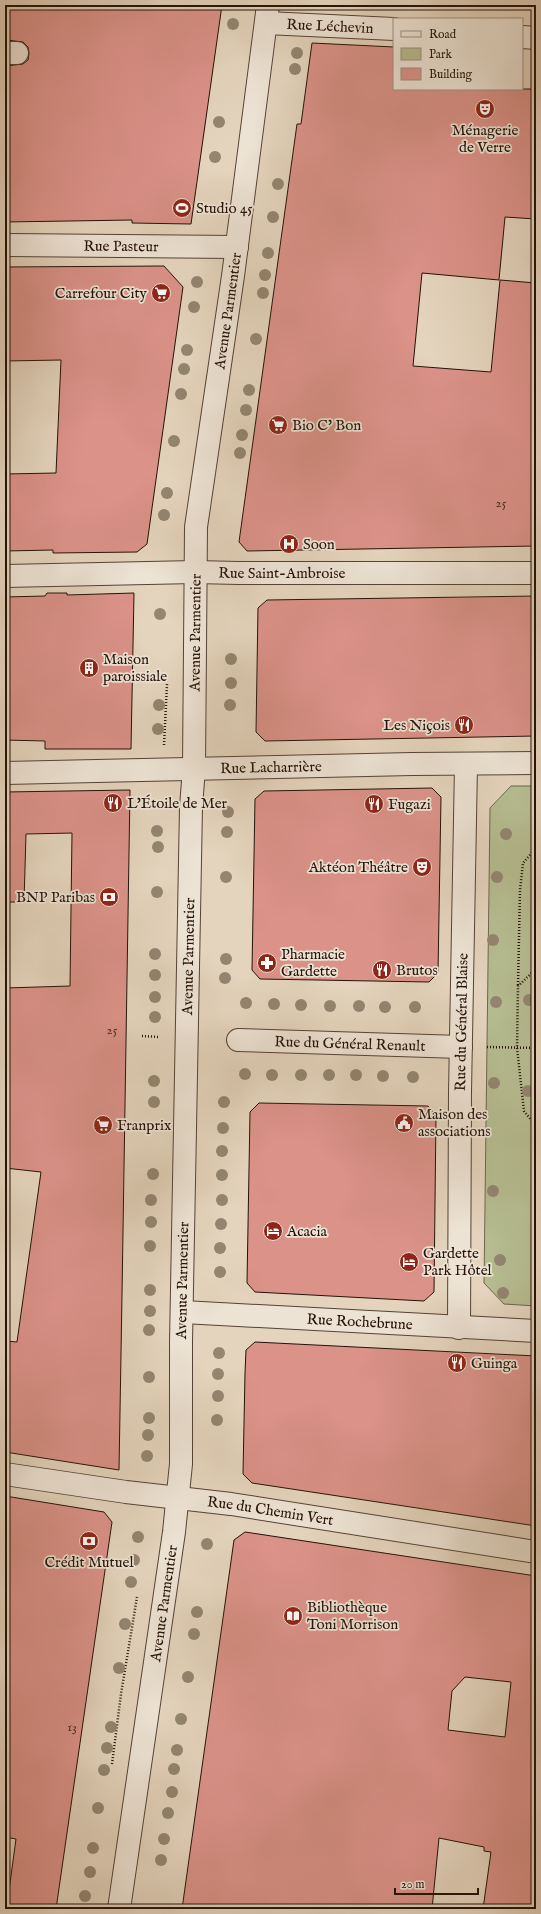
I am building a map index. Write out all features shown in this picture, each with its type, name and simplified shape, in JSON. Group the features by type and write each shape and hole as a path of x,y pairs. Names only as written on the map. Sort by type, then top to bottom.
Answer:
{"street":[{"name":"Rue Léchevin","path":"267,14 393,29"},
{"name":"Avenue Parmentier","path":"119,1909 174,1539 182,1441 181,1342 183,1312 191,815 194,768 196,527 267,14"},
{"path":"523,37 536,38"},
{"name":"Rue Pasteur","path":"5,245 236,246"},
{"name":"Rue Saint-Ambroise","path":"5,576 195,572 536,573"},
{"name":"Rue Lacharrière","path":"5,773 194,768 536,763"},
{"name":"Rue du Général Blaise","path":"459,1328 461,1047 466,765"},
{"name":"Rue du Général Renault","path":"238,1040 461,1047"},
{"name":"Rue Rochebrune","path":"183,1312 536,1332"},
{"name":"Rue du Chemin Vert","path":"5,1474 126,1492 178,1497 536,1552"}],"path":[{"path":"536,848 523,863 520,890 517,1048 524,1111 536,1126"},
{"path":"518,986 536,969"},
{"path":"142,1036 159,1037"},
{"path":"487,1047 536,1048"}],"green space":[{"path":"511,786 536,786 536,1306 504,1304 484,1283 490,808"}],"building":[{"path":"140,5 222,5 191,224 132,223 132,220 5,222 5,66 23,64 28,60 29,53 28,47 23,42 7,40 5,8 140,7"},
{"path":"312,43 393,47 393,90 536,89 536,219 505,217 499,280 422,273 413,366 491,372 500,280 536,283 536,546 247,551 239,542 297,124 301,124"},
{"path":"164,266 183,287 147,544 137,552 53,553 53,550 5,551 5,474 56,473 61,360 5,361 5,267"},
{"name":"Maison paroissiale","path":"47,593 67,593 67,595 134,593 131,749 45,749 45,741 5,740 5,597 45,596"},
{"path":"536,596 536,736 265,741 256,732 258,608 267,600"},
{"path":"432,788 441,797 438,973 429,982 260,979 252,970 255,799 264,791"},
{"path":"130,790 119,1470 5,1452 5,1341 17,1342 41,1172 5,1168 5,988 70,986 72,833 26,834 24,902 5,902 5,792"},
{"path":"259,1103 428,1106 436,1115 434,1292 424,1301 255,1292 247,1283 250,1112"},
{"path":"255,1342 536,1356 536,1526 252,1483 243,1474 245,1373 246,1350"},
{"path":"5,1496 104,1512 112,1522 56,1909 10,1909 11,1905 7,1905 16,1839 5,1837"},
{"path":"245,1532 536,1576 535,1909 483,1909 491,1852 484,1851 484,1847 439,1838 432,1909 182,1909 234,1540","holes":["465,1677 511,1682 505,1737 448,1730 452,1691"]}],"place":[{"name":"Ménagerie de Verre","path":"485,109"},
{"name":"Studio 45","path":"182,208"},
{"name":"Carrefour City","path":"161,293"},
{"name":"Bio C' Bon","path":"278,425"},
{"name":"Soon","path":"289,544"},
{"name":"Maison paroissiale","path":"89,668"},
{"name":"Les Niçois","path":"464,725"},
{"name":"L'Étoile de Mer","path":"113,803"},
{"name":"Fugazi","path":"374,804"},
{"name":"Aktéon Théâtre","path":"422,867"},
{"name":"BNP Paribas","path":"109,897"},
{"name":"Pharmacie Gardette","path":"267,963"},
{"name":"Brutos","path":"382,970"},
{"name":"Maison des associations","path":"404,1123"},
{"name":"Franprix","path":"103,1125"},
{"name":"Acacia","path":"273,1231"},
{"name":"Gardette Park Hôtel","path":"409,1262"},
{"name":"Guinga","path":"457,1363"},
{"name":"Crédit Mutuel","path":"89,1541"},
{"name":"Bibliothèque Toni Morrison","path":"293,1616"}]}
